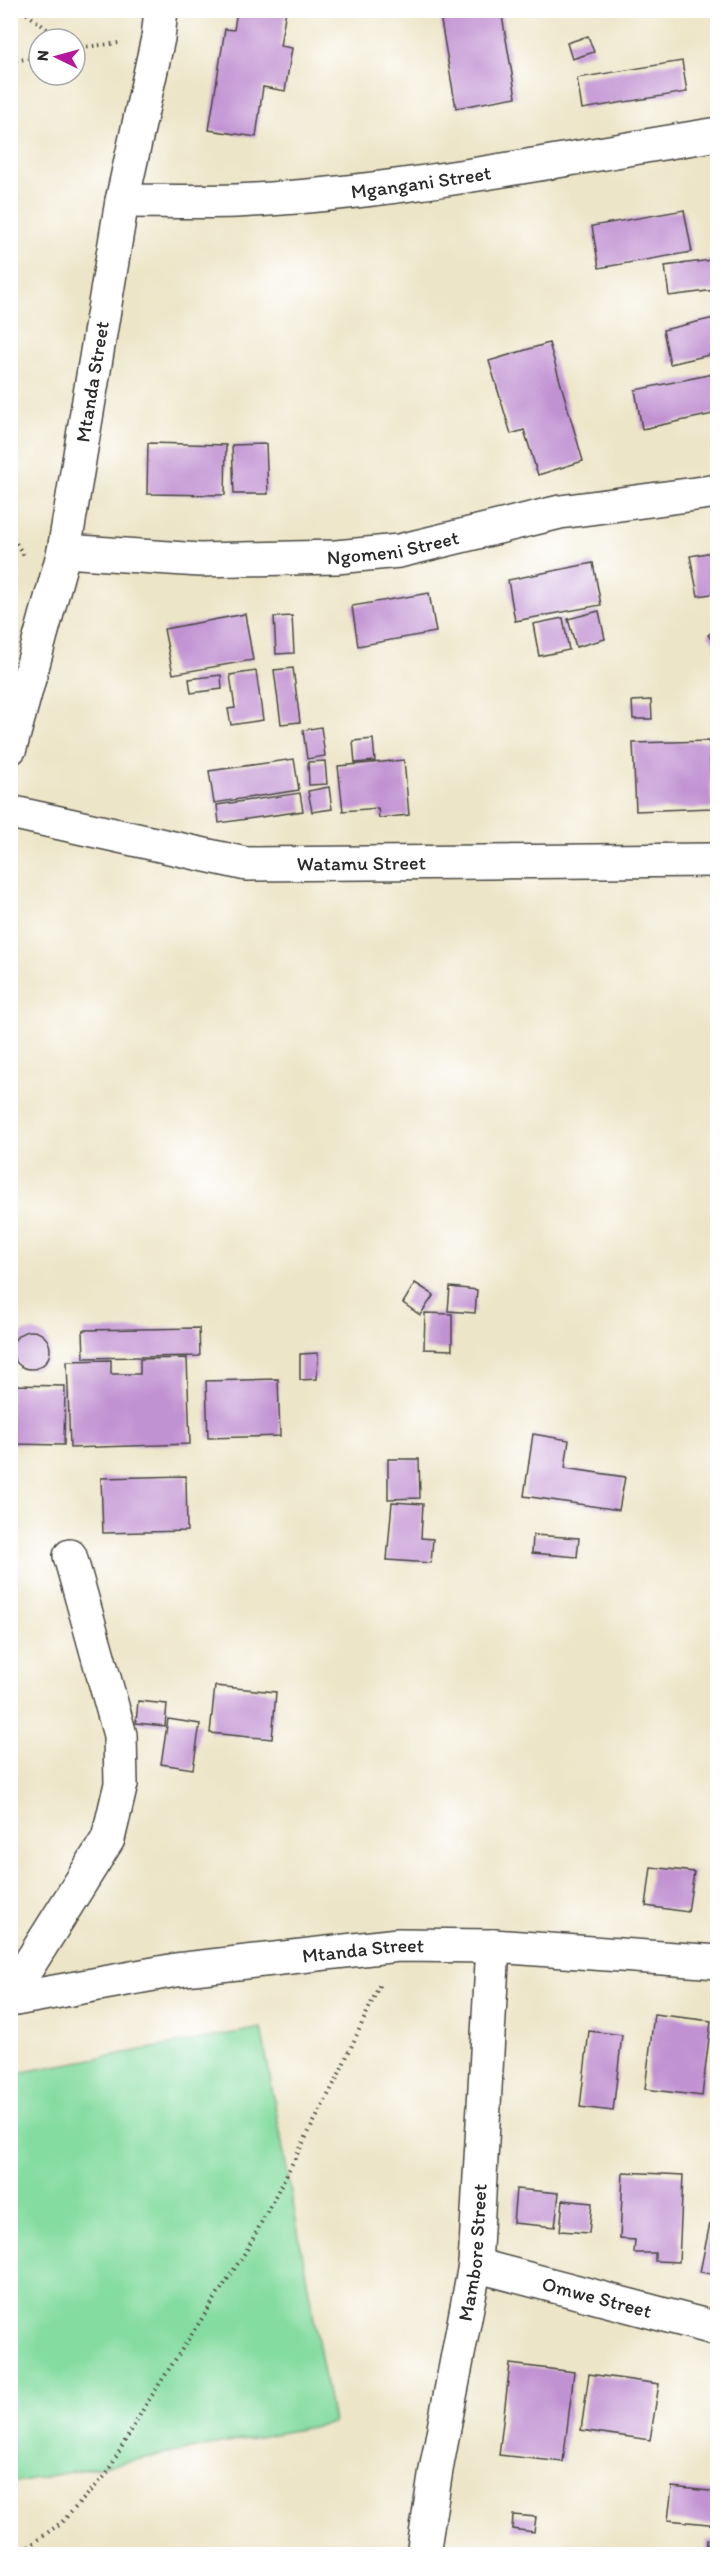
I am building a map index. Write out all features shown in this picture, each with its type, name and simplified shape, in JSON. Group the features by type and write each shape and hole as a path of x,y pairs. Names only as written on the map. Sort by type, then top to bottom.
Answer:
{"street":[{"name":"Mtanda Street","path":"10,748 64,551 122,201 158,38 161,10"},
{"name":"Mgangani Street","path":"122,201 236,201 312,195 418,182 717,134"},
{"name":"Ngomeni Street","path":"64,551 200,560 336,557 399,551 560,512 717,491"},
{"name":"Watamu Street","path":"10,812 246,864 717,860"},
{"path":"10,1998 108,1839 121,1784 120,1735 70,1556"},
{"name":"Mtanda Street","path":"10,1998 176,1970 398,1945 493,1946 717,1962"},
{"name":"Mambore Street","path":"423,2554 436,2470 475,2265 493,1946"},
{"name":"Omwe Street","path":"475,2265 717,2329"}],"path":[{"path":"22,10 44,27"},
{"path":"10,62 27,58"},
{"path":"19,2554 62,2522 106,2475 151,2397 248,2248 337,2078 398,1945"}],"green space":[{"path":"261,2028 333,2423 11,2483 11,2074"}],"building":[{"path":"237,10 286,10 280,46 292,48 285,91 263,87 256,137 209,130 225,29 234,30"},
{"path":"439,10 501,10 516,97 456,108"},
{"path":"588,36 594,52 572,59 567,43"},
{"path":"682,61 687,92 582,109 577,78"},
{"path":"684,210 692,252 599,268 592,226"},
{"path":"711,260 715,290 669,296 665,266"},
{"path":"718,317 718,353 670,364 663,330"},
{"path":"549,343 583,461 538,475 524,430 511,434 489,361"},
{"path":"718,373 718,413 642,429 635,390"},
{"path":"148,443 226,445 225,495 147,494"},
{"path":"266,444 268,494 234,494 232,445"},
{"path":"718,551 718,593 698,596 690,556"},
{"path":"593,563 601,605 515,621 508,580"},
{"path":"429,593 436,632 358,646 352,606"},
{"path":"599,611 605,639 576,647 568,619"},
{"path":"245,614 253,660 173,674 164,629"},
{"path":"292,616 294,653 276,654 274,617"},
{"path":"563,618 569,650 539,656 533,624"},
{"path":"718,627 718,647 708,635"},
{"path":"293,668 300,722 281,724 274,670"},
{"path":"256,671 263,720 231,725 228,709 235,708 230,675"},
{"path":"221,675 222,689 191,693 189,679"},
{"path":"651,700 652,719 633,719 632,701"},
{"path":"321,727 325,756 307,759 303,730"},
{"path":"373,739 375,761 355,763 353,741"},
{"path":"709,741 712,808 636,811 633,743"},
{"path":"294,759 299,790 214,803 209,771"},
{"path":"404,760 409,815 379,818 378,808 343,811 338,766"},
{"path":"325,761 327,784 309,785 308,762"},
{"path":"329,787 332,809 312,812 308,791"},
{"path":"300,793 303,811 219,823 217,805"},
{"path":"415,1283 434,1295 420,1315 403,1303"},
{"path":"450,1287 477,1290 475,1313 448,1311"},
{"path":"425,1313 452,1314 452,1350 424,1349"},
{"path":"199,1328 200,1356 84,1358 83,1330"},
{"path":"31,1331 45,1336 50,1350 45,1364 31,1369 17,1364 12,1350 17,1336"},
{"path":"318,1353 317,1379 300,1380 300,1354"},
{"path":"187,1358 190,1444 70,1448 67,1361 111,1360 111,1374 140,1374 140,1359"},
{"path":"278,1379 280,1436 208,1438 206,1381"},
{"path":"10,1385 65,1386 64,1445 10,1444"},
{"path":"533,1434 569,1440 565,1468 625,1477 619,1510 524,1496"},
{"path":"388,1459 419,1459 420,1498 388,1499"},
{"path":"186,1476 187,1531 103,1533 101,1478"},
{"path":"392,1502 423,1504 421,1538 433,1539 431,1563 387,1560"},
{"path":"533,1535 579,1538 577,1557 532,1553"},
{"path":"215,1686 276,1692 272,1739 210,1733"},
{"path":"138,1701 167,1704 165,1726 136,1723"},
{"path":"168,1719 200,1724 193,1769 161,1764"},
{"path":"651,1867 694,1872 688,1912 646,1906"},
{"path":"654,2014 711,2021 702,2096 645,2089"},
{"path":"589,2031 622,2035 613,2111 580,2107"},
{"path":"623,2172 683,2175 679,2262 655,2261 655,2253 634,2253 635,2240 620,2239"},
{"path":"516,2189 559,2193 555,2227 513,2223"},
{"path":"563,2200 592,2203 589,2233 560,2231"},
{"path":"710,2223 718,2224 718,2275 700,2272"},
{"path":"510,2364 574,2372 563,2462 499,2455"},
{"path":"589,2374 659,2384 650,2440 581,2430"},
{"path":"672,2487 718,2492 718,2525 668,2520"},
{"path":"513,2515 536,2517 534,2532 512,2529"},
{"path":"707,2540 718,2541 718,2554 706,2554"}]}
